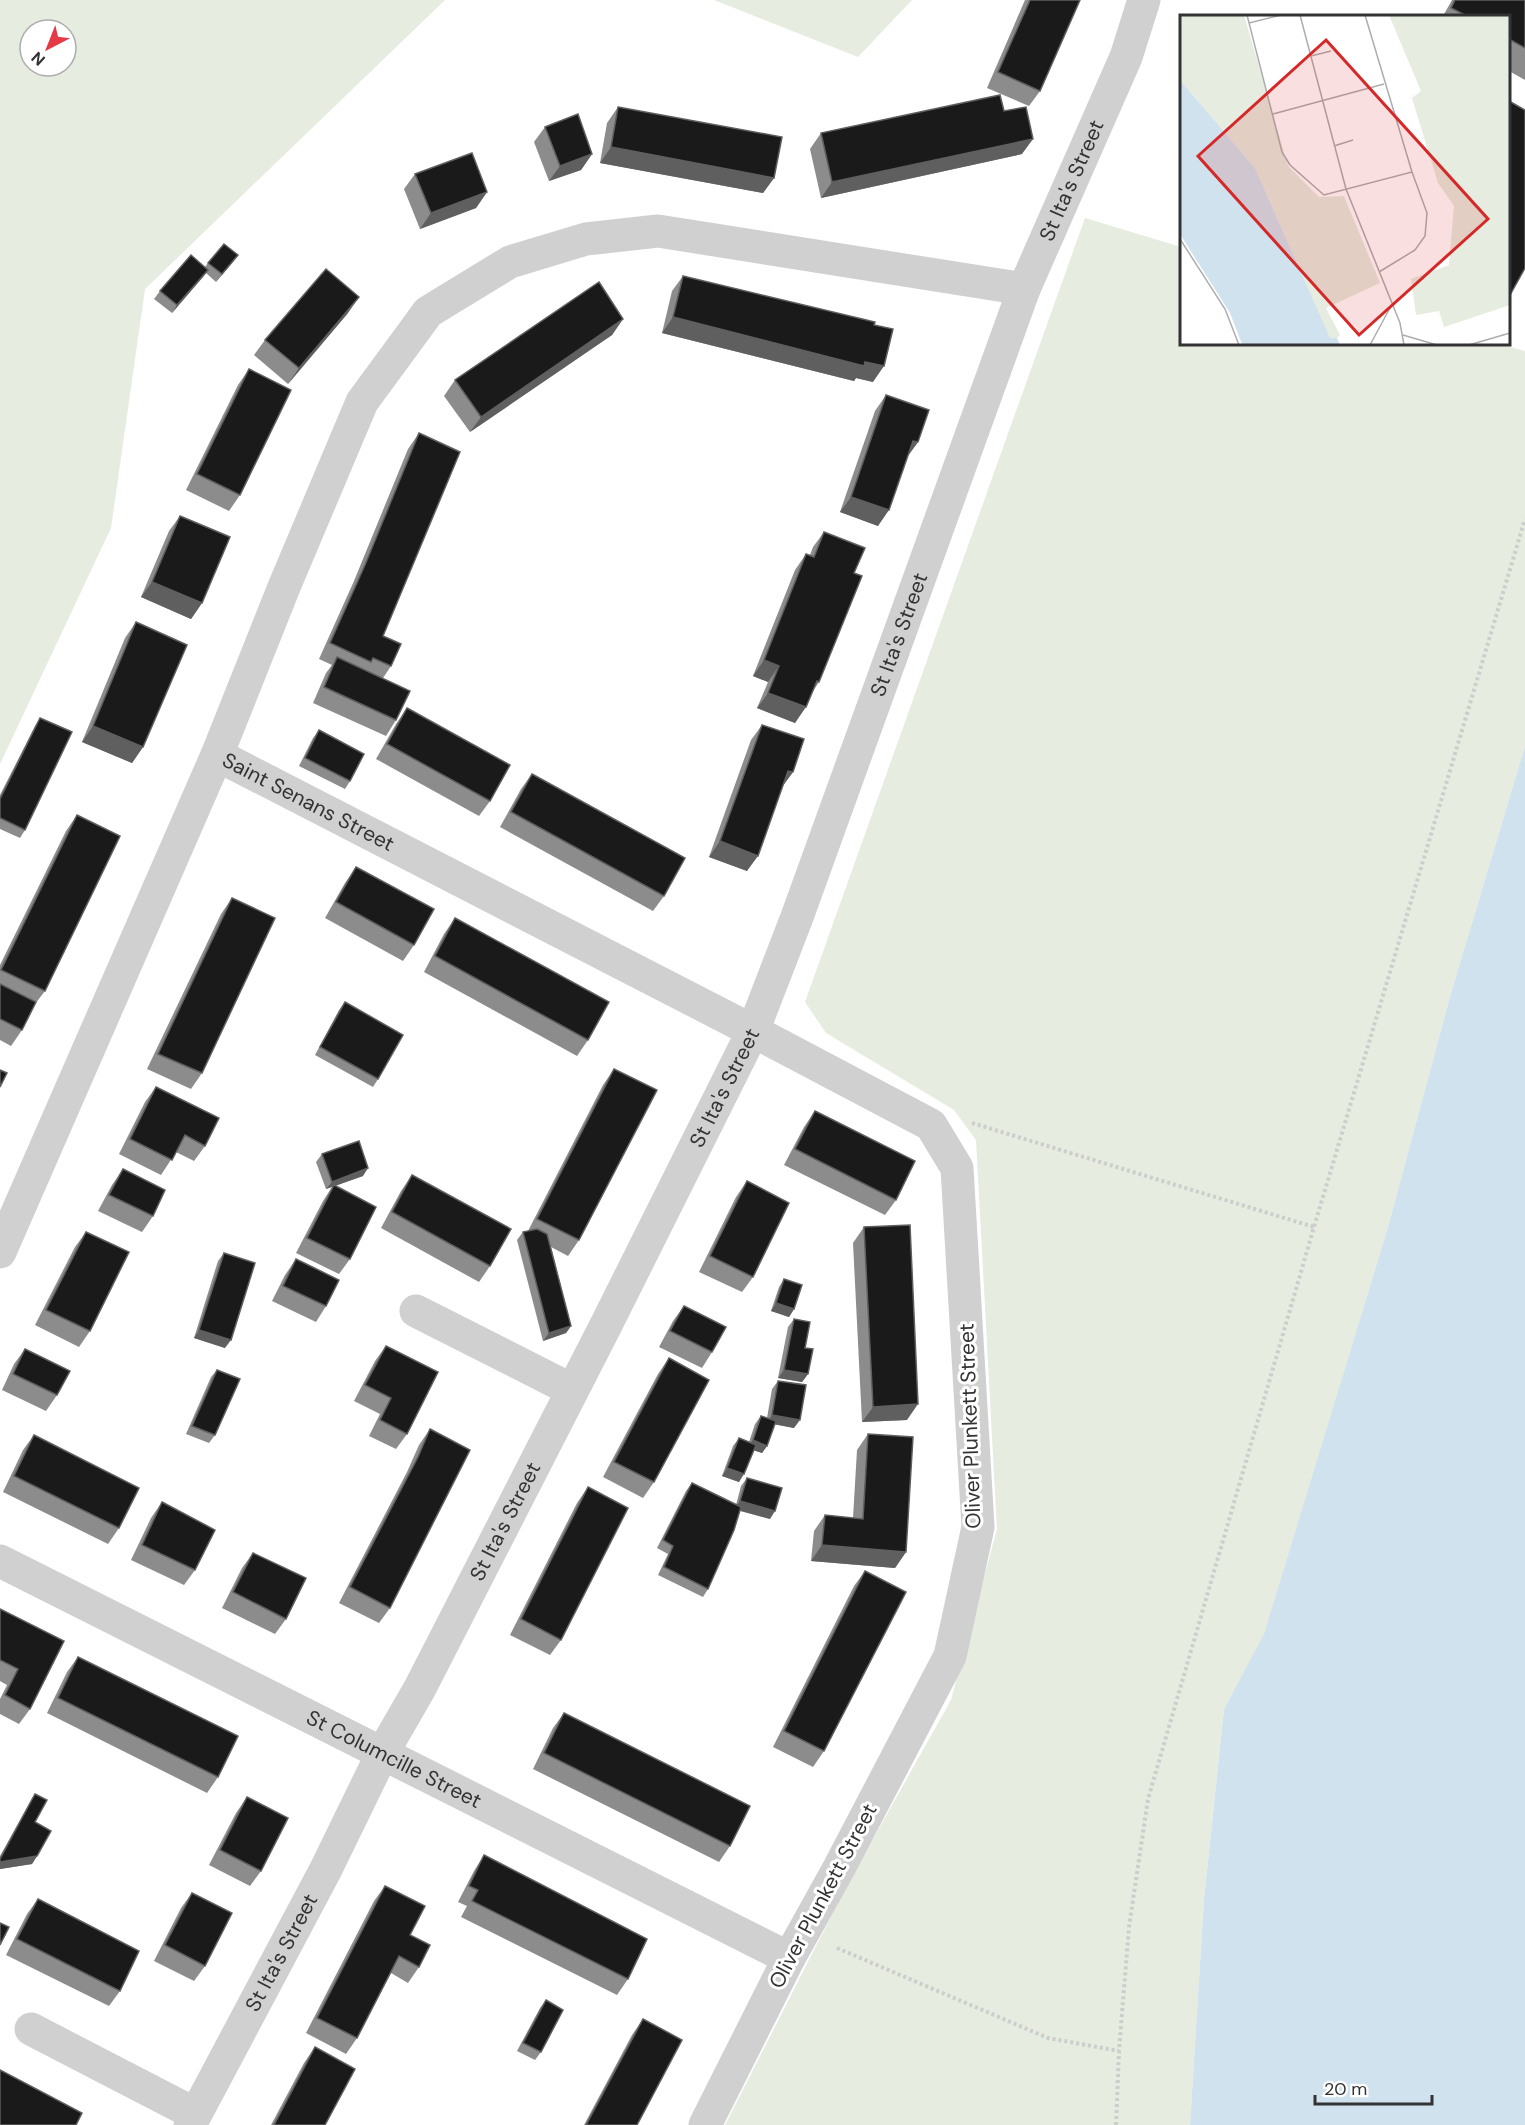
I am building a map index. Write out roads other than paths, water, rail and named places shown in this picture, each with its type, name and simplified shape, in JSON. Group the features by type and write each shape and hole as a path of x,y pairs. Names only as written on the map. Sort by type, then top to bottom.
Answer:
{"street":[{"name":"St Ita's Street","path":"192,2120 326,1869 382,1754 420,1689 753,1031 797,917 1024,289 1126,57 1144,0"},
{"path":"217,755 284,586 362,402 428,312 510,262 586,239 658,231 1024,289"},
{"name":"Saint Senans Street","path":"0,1252 217,755 753,1031"},
{"name":"Oliver Plunkett Street","path":"705,2125 796,1946 950,1656 978,1527 957,1168 931,1125 753,1031"},
{"path":"416,1311 572,1390"},
{"name":"St Columcille Street","path":"0,1561 382,1754 796,1946"},
{"path":"31,2029 192,2120"}],"water":[{"path":"1525,746 1525,2125 1190,2125 1204,1899 1224,1709 1264,1634 1388,1227 1451,993"}]}
